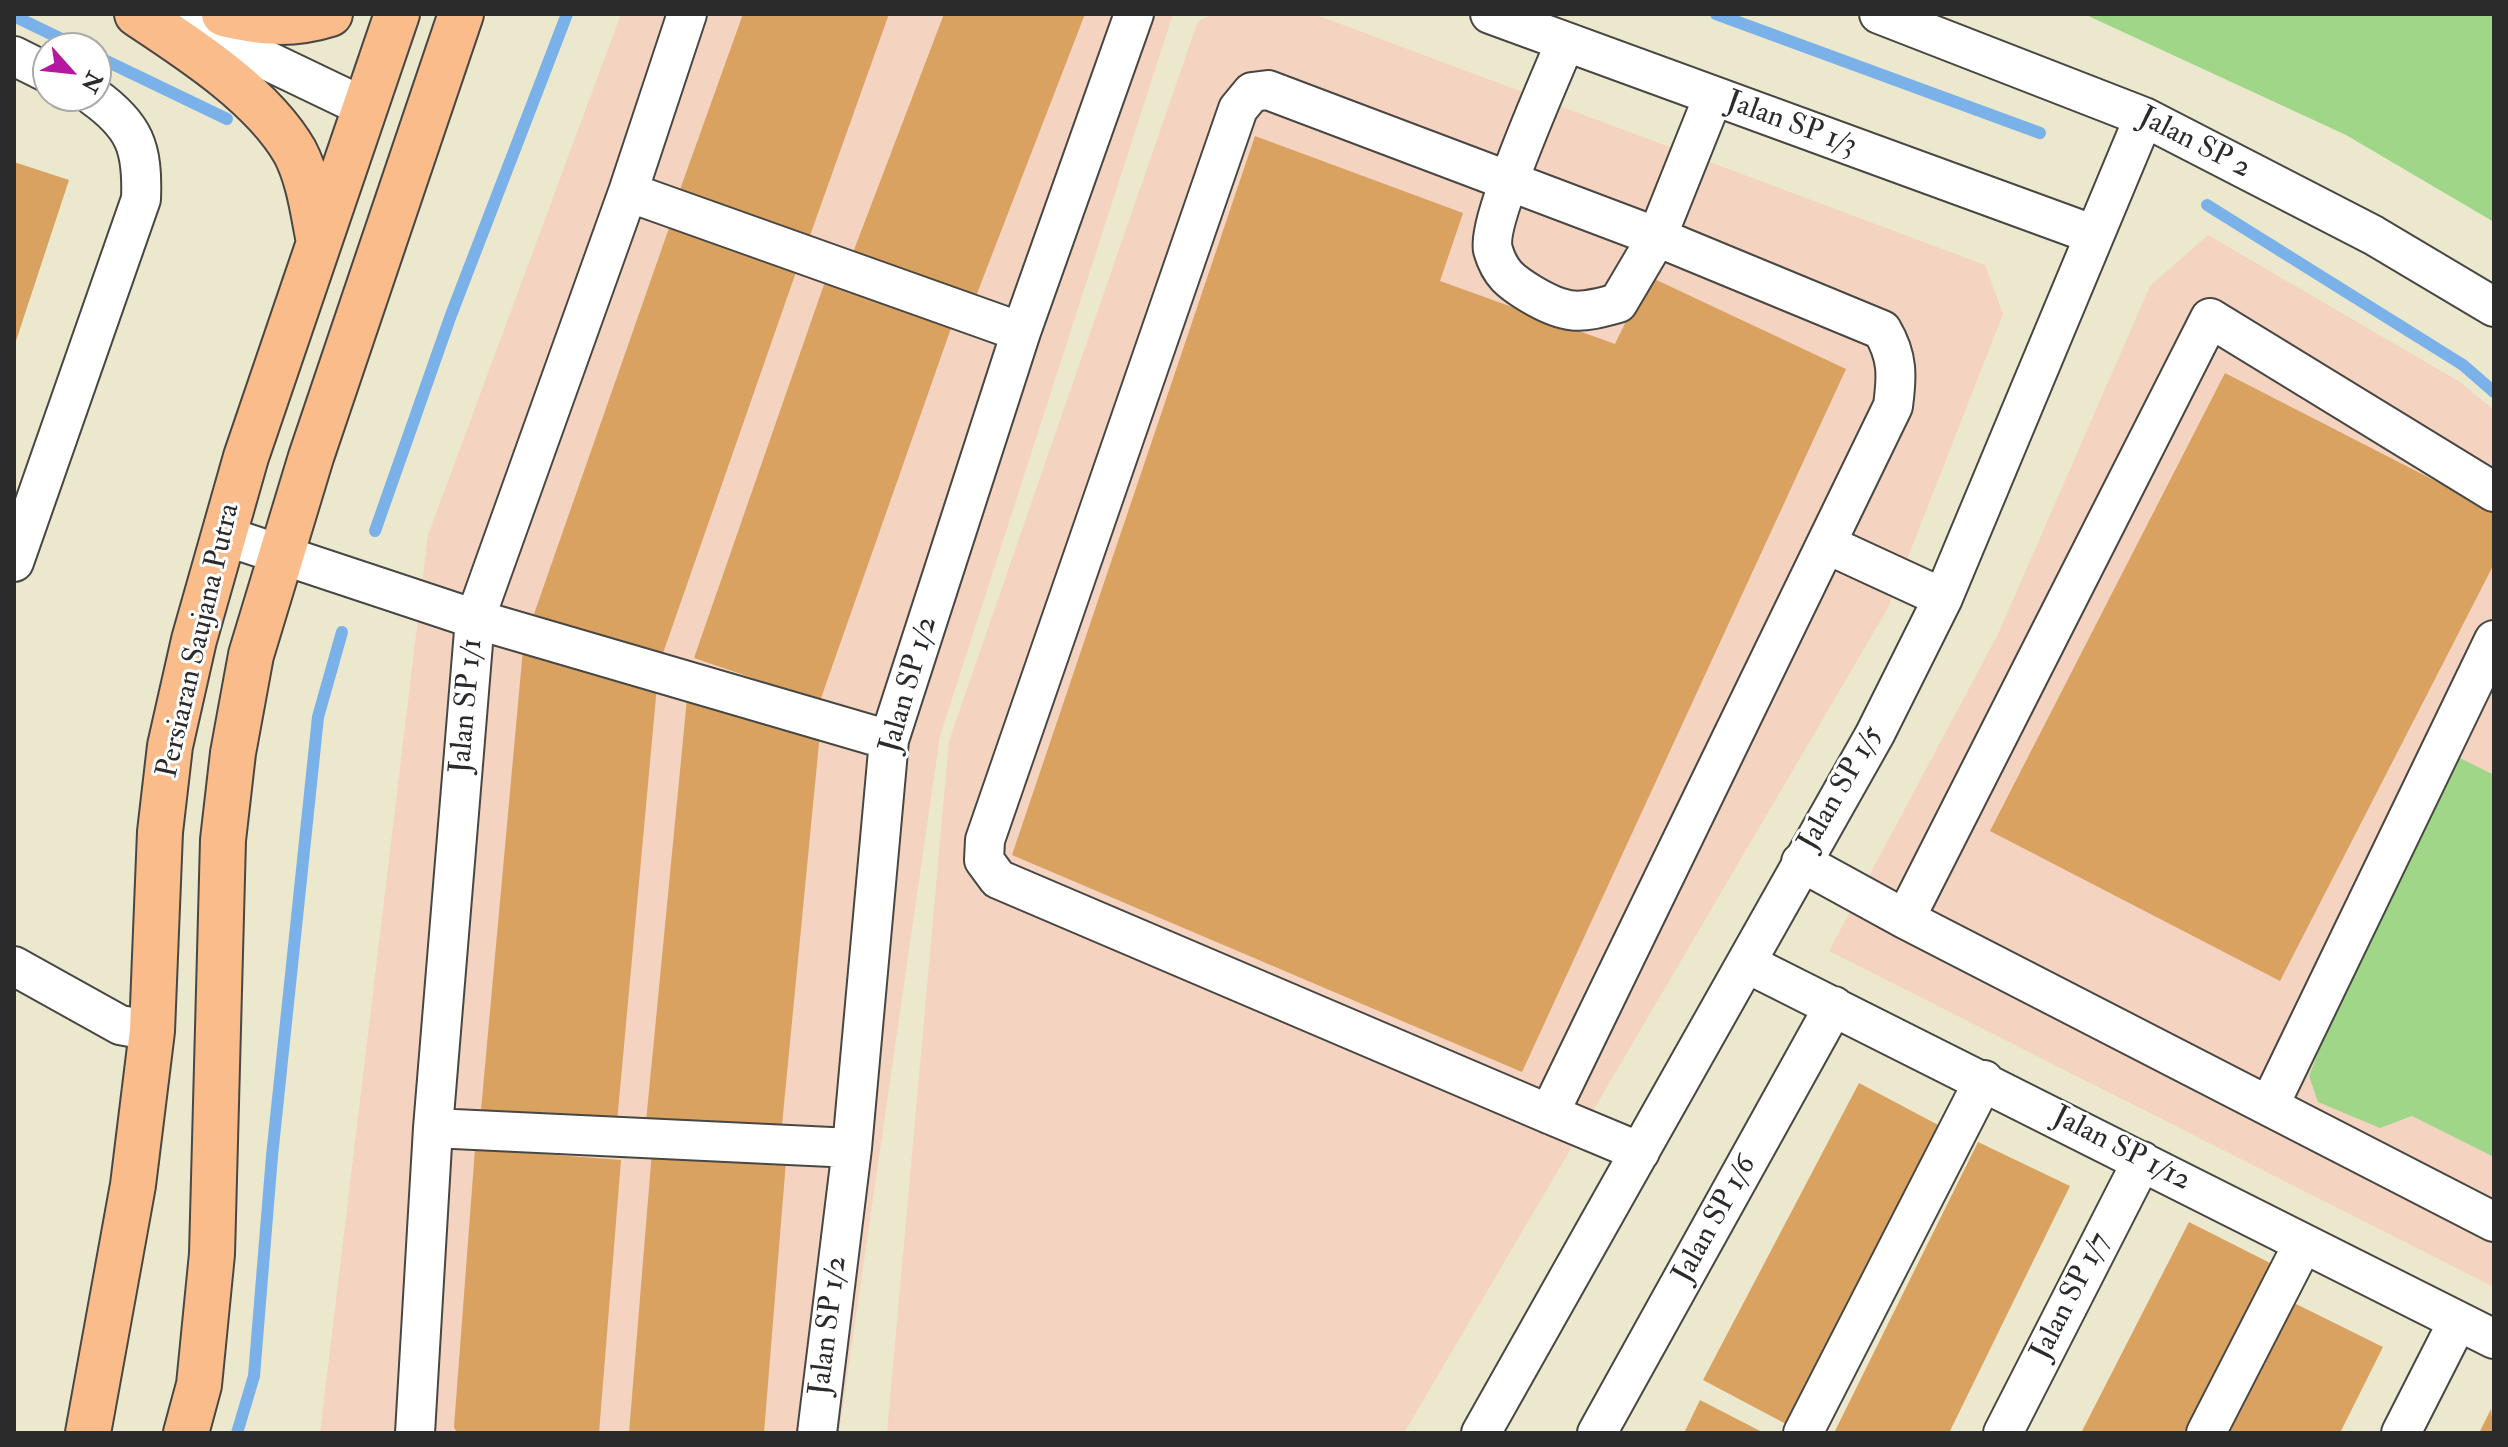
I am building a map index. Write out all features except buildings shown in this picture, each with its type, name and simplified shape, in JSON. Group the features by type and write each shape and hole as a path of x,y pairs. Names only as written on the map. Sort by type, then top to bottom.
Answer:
{"main road":[{"path":"137,14 204,59 275,124 295,153 307,186 319,244"},
{"path":"224,14 264,23 301,23 330,14"},
{"name":"Persiaran Saujana Putra","path":"88,1433 133,1185 152,1031 160,832 170,746 222,535 397,14"},
{"name":"Persiaran Saujana Putra","path":"186,1433 199,1385 212,1254 223,840 233,753 251,655 281,554 461,14"}],"street":[{"path":"170,14 366,108"},
{"name":"Jalan SP 1/1","path":"415,1433 433,1128 475,619 628,192 687,14"},
{"name":"Jalan SP 1/2","path":"817,1433 852,1148 889,740 1021,332 1134,14"},
{"name":"Jalan SP 1/3","path":"1490,14 2092,234"},
{"name":"Jalan SP 2","path":"1879,14 2144,117 2373,235 2494,307"},
{"path":"1565,43 1509,180 1492,247 1505,279 1544,302 1582,313 1618,303 1657,237 1713,97"},
{"path":"14,56 32,65"},
{"path":"1549,1114 1893,406 1898,373 1894,350 1882,330 1657,237 1268,90 1252,92 1238,109 985,840 984,860 998,879 1549,1114 1640,1152"},
{"path":"14,562 141,199 139,147 124,121 112,111"},
{"name":"Jalan SP 1/5","path":"1481,1433 1875,734 1943,598 2020,417 2092,234 2144,117"},
{"path":"628,192 1021,332"},
{"path":"1905,919 2210,318 2494,492"},
{"path":"222,535 475,619 889,740"},
{"path":"1826,544 1943,598"},
{"path":"2269,1106 2494,640"},
{"path":"1801,862 1905,919 2494,1222"},
{"name":"Jalan SP 1/12","path":"1746,963 2494,1339"},
{"path":"16,971 120,1025 152,1031"},
{"name":"Jalan SP 1/6","path":"1597,1433 1834,1006"},
{"path":"1803,1433 1984,1080"},
{"path":"433,1128 852,1148"},
{"name":"Jalan SP 1/7","path":"2003,1433 2142,1161"},
{"path":"2206,1433 2303,1244"},
{"path":"2401,1433 2458,1321"}],"shaded area":[{"path":"621,14 1173,14 940,736 839,1433 320,1433 428,535"},
{"path":"1213,14 1314,14 1985,265 2003,314 1888,608 1404,1433 887,1433 949,741 1198,21"},
{"path":"2208,235 2460,382 2494,410 2494,1287 1829,951 1998,634 2150,286"}],"green space":[{"path":"2084,14 2494,14 2494,222 2346,135"},
{"path":"2458,757 2494,775 2494,1157 2412,1116 2380,1128 2318,1102 2309,1076 2325,1035"}],"waterway":[{"path":"375,531 451,315 567,14"},
{"path":"1716,14 2040,133"},
{"path":"14,16 47,32"},
{"path":"112,64 227,119"},
{"path":"2207,205 2463,365 2494,392"},
{"path":"237,1433 254,1376 272,1156 318,717 342,632"}]}
